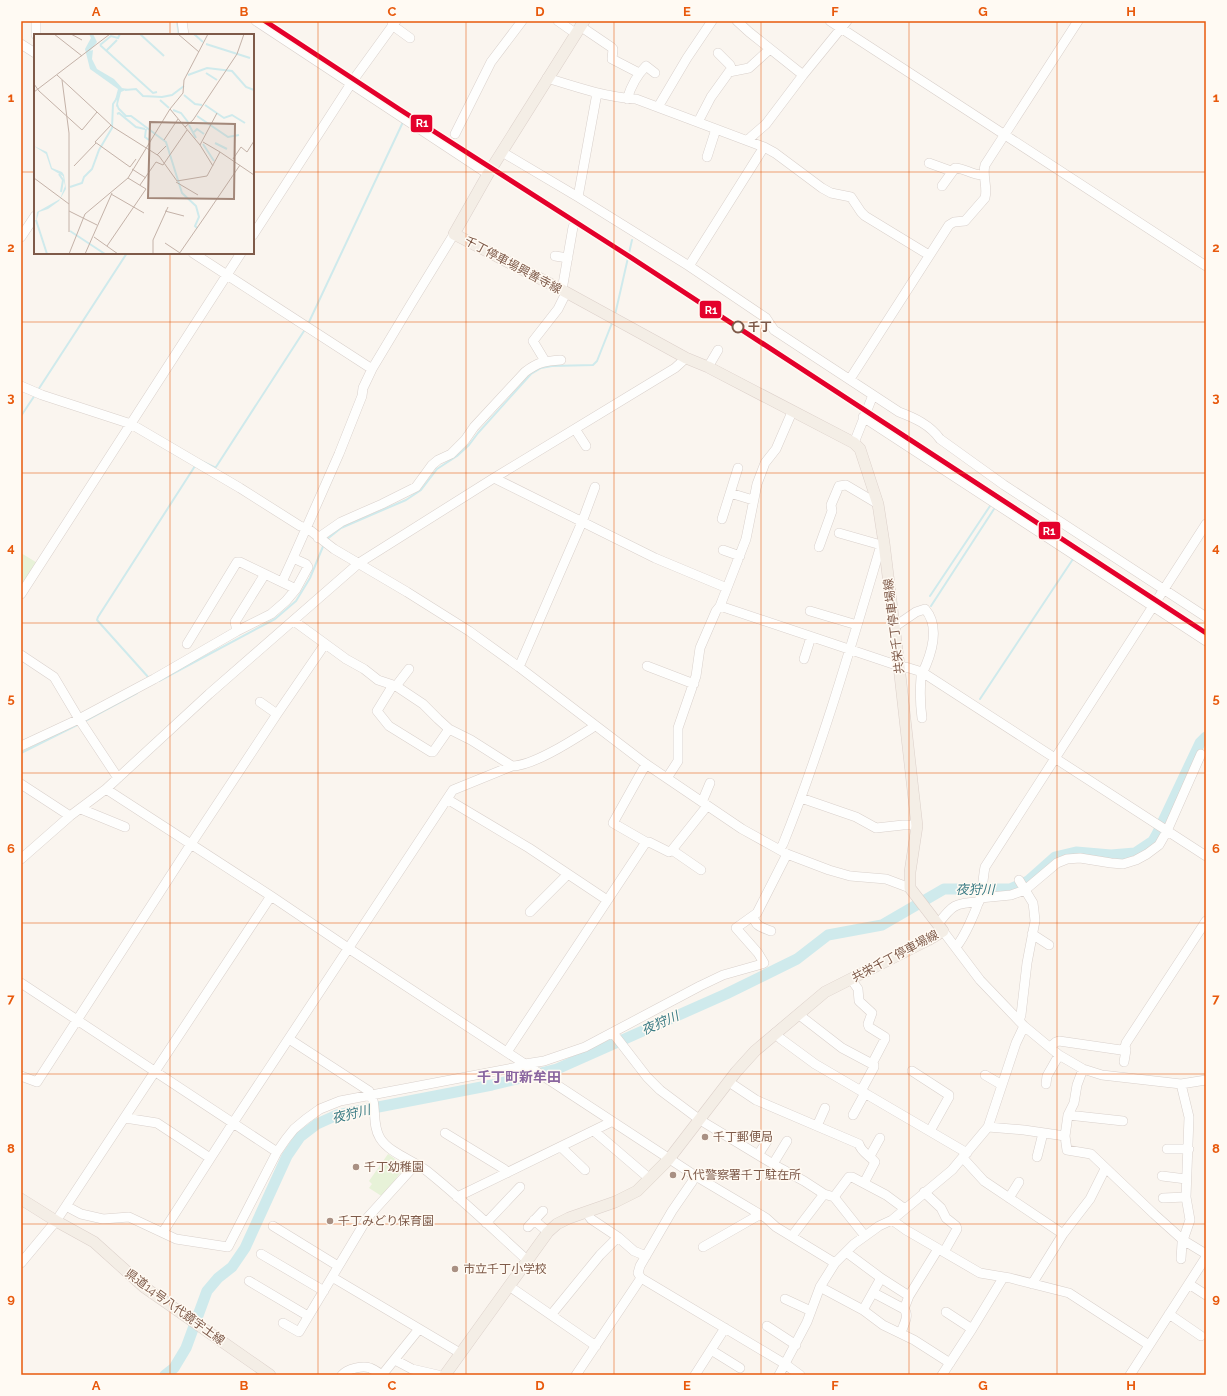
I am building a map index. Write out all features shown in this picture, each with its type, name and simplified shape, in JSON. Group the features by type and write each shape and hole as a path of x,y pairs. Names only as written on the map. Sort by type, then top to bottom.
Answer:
{"main road":[{"name":"千丁停車場興善寺線","path":"580,27 488,174 454,234 686,358"},
{"path":"686,358 708,367 854,443"},
{"name":"共栄千丁停車場線","path":"444,1375 548,1232 563,1221 626,1197 637,1191 669,1159 755,1051 775,1033 825,992 928,940 941,928 913,891 910,872 916,825 899,666 878,504 860,450 854,443"},
{"name":"県道14号八代鏡宇土線","path":"21,1199 94,1242 144,1287 270,1375"}],"street":[{"path":"36,21 36,34"},
{"path":"182,21 184,34"},
{"path":"256,21 488,174"},
{"path":"455,134 491,62 522,21"},
{"path":"558,21 580,27 613,49 612,60 639,73"},
{"path":"658,107 687,58 712,21"},
{"path":"737,21 803,75"},
{"path":"830,21 844,24 1004,135 1206,266"},
{"path":"850,379 949,225 954,222 965,221 985,198 984,165 1078,21"},
{"path":"254,233 351,84 394,23 410,38"},
{"path":"748,140 766,124 844,24"},
{"path":"21,44 34,52"},
{"path":"698,122 711,97 729,72 732,70 749,68 770,49"},
{"path":"718,53 730,65 732,70"},
{"path":"627,99 627,87 646,66 655,72"},
{"path":"547,78 597,93 619,98 636,99 764,147 830,193 851,197 860,212 865,216 929,255"},
{"path":"578,196 597,93"},
{"path":"707,157 716,129"},
{"path":"690,266 764,147"},
{"path":"502,152 578,196 690,266 766,318 774,330 899,412 912,417 934,430 940,439 1004,485 1206,617"},
{"path":"929,163 951,171"},
{"path":"942,186 951,171 955,168 959,168 978,176 984,175"},
{"path":"21,237 34,218"},
{"path":"545,361 533,341 558,309 564,292 573,227"},
{"path":"282,582 302,534 307,528 339,454 362,396 363,388 372,369 410,304 454,234"},
{"path":"195,254 372,369"},
{"path":"21,594 240,254"},
{"path":"555,256 568,258"},
{"path":"708,367 718,350"},
{"path":"21,860 70,816 106,789 209,694 359,563 494,478 675,368 686,358"},
{"path":"323,541 341,522 362,514 416,487 432,465 438,460 451,454 465,440 474,427 525,372 534,365 545,361 561,360"},
{"path":"21,386 42,395 131,424 300,526 307,528 323,541 469,631 519,667 646,764 742,829 784,851 829,870 865,878 886,879 913,891"},
{"path":"854,443 863,417 873,395"},
{"path":"668,778 678,761 678,728 694,684 703,639 716,611 720,606 746,539 757,484 765,463 776,449 792,412"},
{"path":"863,417 1206,640"},
{"path":"575,429 586,446"},
{"path":"722,519 738,468"},
{"path":"494,478 655,558 727,588"},
{"path":"819,547 832,511 831,505 839,486 846,485 878,504"},
{"path":"519,667 582,522 595,487"},
{"path":"730,493 753,500"},
{"path":"956,947 980,898 986,867 1206,524"},
{"path":"66,1206 81,1214 103,1219 129,1217 176,1239 228,1247 277,1152 294,1129 320,1109 340,1101 518,1067 562,1056 614,1034 700,986 723,975 764,963 758,953 736,928 757,913 784,851 783,844 801,798 883,544 839,533"},
{"path":"723,550 740,556"},
{"path":"21,746 81,722 154,678 237,631 271,614 286,601 296,589 308,568 306,564 293,558"},
{"path":"187,644 237,562 240,562 296,589"},
{"path":"237,631 235,622 265,574"},
{"path":"720,606 849,650 922,672 1056,757 1206,856"},
{"path":"894,627 916,612 925,609 934,629 934,640 926,667 922,672 920,701 922,718"},
{"path":"810,610 857,625"},
{"path":"294,621 378,680 395,685 423,704 449,729 471,740 512,766"},
{"path":"804,659 811,637"},
{"path":"21,1076 37,1082 191,844 325,644"},
{"path":"21,655 54,677 81,722 118,778"},
{"path":"647,666 694,684"},
{"path":"409,668 377,711 389,726 431,752 433,752 449,729"},
{"path":"260,702 277,714"},
{"path":"163,1232 446,798 453,790 512,766 523,765 546,754 595,726"},
{"path":"1201,754 1166,831 1158,845 1136,860 1123,864 1080,858 1067,859 1057,863 1022,885 1011,895 980,898 955,905 948,911 941,928 980,980 1022,1023 1059,1055 1083,1069 1102,1075 1181,1084 1206,1080"},
{"path":"646,764 613,823 646,842 669,852 705,804 710,783"},
{"path":"21,784 70,816"},
{"path":"106,789 271,896 611,1122 691,1173 694,1177 699,1178 766,1218 776,1227 835,1263"},
{"path":"446,798 529,848 567,875 607,900"},
{"path":"801,798 856,817 876,828 916,825"},
{"path":"81,809 125,827"},
{"path":"507,1052 646,842"},
{"path":"672,850 701,870"},
{"path":"530,912 567,875"},
{"path":"779,1375 807,1322 820,1287 835,1263 865,1236 892,1220 952,1170 988,1127 1022,1023 1027,963 1034,911 1033,903 1022,885"},
{"path":"21,1263 56,1221 271,896"},
{"path":"753,916 757,925 771,931"},
{"path":"1124,1062 1126,1043 1206,921"},
{"path":"1032,934 1049,945"},
{"path":"851,979 858,989 859,1002 872,1012 868,1024 869,1027 889,1036 885,1039 873,1062 874,1067 853,1115"},
{"path":"21,983 277,1152"},
{"path":"798,1014 842,1048 874,1065"},
{"path":"775,1033 815,1064 930,1131 965,1156 984,1181 1063,1234"},
{"path":"614,1034 647,1077 660,1090 700,1120 824,1194 834,1197 865,1236"},
{"path":"289,1039 369,1091 372,1096 376,1130 383,1142 426,1170 527,1260"},
{"path":"1050,1047 1059,1041 1121,1050 1125,1047"},
{"path":"1046,1084 1047,1076 1059,1055"},
{"path":"1083,1069 1077,1086 1074,1103 1068,1115 1065,1136 1067,1150 1091,1154 1105,1169 1183,1240 1206,1254"},
{"path":"912,1071 949,1094 950,1097 930,1131"},
{"path":"984,1074 1002,1085"},
{"path":"729,1082 756,1100 859,1144 860,1150 870,1156 874,1162 864,1183"},
{"path":"1181,1084 1189,1117 1186,1197 1190,1220 1183,1240 1181,1259"},
{"path":"817,1126 825,1108"},
{"path":"1068,1115 1123,1121"},
{"path":"124,1118 157,1123 210,1158"},
{"path":"457,1197 611,1122"},
{"path":"988,1127 1065,1136"},
{"path":"594,1131 650,1179"},
{"path":"445,1133 504,1169 507,1173"},
{"path":"1037,1157 1042,1133"},
{"path":"870,1156 880,1138"},
{"path":"758,1155 767,1140"},
{"path":"773,1164 787,1141"},
{"path":"561,1147 585,1170"},
{"path":"1167,1149 1189,1149"},
{"path":"283,1323 298,1334 368,1217 416,1164"},
{"path":"1032,1284 1063,1234 1090,1199 1105,1169"},
{"path":"1162,1176 1186,1179"},
{"path":"694,1177 672,1211 640,1266 638,1273 641,1278 785,1364 800,1375"},
{"path":"834,1197 849,1177 852,1177 886,1195 906,1208"},
{"path":"1009,1198 1019,1182"},
{"path":"486,1223 520,1187"},
{"path":"904,1309 909,1296 957,1229 956,1226 946,1218 941,1208 924,1192"},
{"path":"792,1236 824,1194"},
{"path":"1163,1198 1186,1197"},
{"path":"528,1227 543,1211"},
{"path":"586,1212 591,1219 618,1237 634,1251 646,1256"},
{"path":"703,1247 759,1215"},
{"path":"534,1220 548,1232"},
{"path":"892,1220 906,1230 980,1273 1069,1293 1149,1345"},
{"path":"273,1226 338,1266"},
{"path":"551,1315 600,1255 618,1237"},
{"path":"846,1252 881,1278 909,1296"},
{"path":"261,1254 324,1292"},
{"path":"1130,1375 1206,1257"},
{"path":"332,1277 460,1353"},
{"path":"576,1375 641,1278"},
{"path":"863,1310 874,1293 873,1291 881,1278"},
{"path":"942,1375 1003,1278"},
{"path":"249,1281 308,1316"},
{"path":"1189,1284 1206,1295"},
{"path":"509,1286 596,1346"},
{"path":"820,1287 863,1310 883,1325 914,1340 950,1363"},
{"path":"874,1293 907,1312 907,1316 900,1333"},
{"path":"785,1299 811,1311"},
{"path":"946,1312 972,1329"},
{"path":"1169,1314 1202,1336"},
{"path":"767,1326 796,1345"},
{"path":"695,1375 725,1328"},
{"path":"342,1375 347,1370 364,1367 370,1368 382,1375 396,1360 419,1329"},
{"path":"712,1350 740,1368"},
{"path":"396,1360 412,1369 444,1375"}],"green space":[{"path":"21,553 39,564 21,591"},
{"path":"388,1154 405,1166 383,1197 369,1188 372,1184 369,1181"}],"waterway":[{"path":"177,21 179,34"},
{"path":"309,322 403,122"},
{"path":"615,315 632,240"},
{"path":"38,390 126,254"},
{"path":"326,540 341,528 406,500 421,490 437,469 457,456 469,445 531,374 541,368 552,366 593,365 597,361 612,323"},
{"path":"199,460 216,467 304,331"},
{"path":"21,416 35,395"},
{"path":"149,678 97,620 195,466"},
{"path":"930,596 990,506"},
{"path":"931,606 994,509"},
{"path":"159,681 275,619 296,601 310,578 324,544"},
{"path":"980,699 1073,559 1075,560"},
{"path":"85,721 137,693"},
{"path":"21,753 79,724"},
{"name":"夜狩川","path":"165,1375 174,1368 186,1348 207,1291 218,1278 232,1267 245,1248 287,1156 300,1137 317,1124 337,1115 492,1085 557,1069 726,994 797,959 828,935 882,925 944,889 1010,889 1028,881 1055,857 1076,852 1111,855 1135,853 1153,841 1200,743 1206,737"}],"transit line":[{"name":"R1","path":"265,21 624,253 1206,633"}],"place":[{"name":"千丁","path":"738,327"},
{"name":"千丁郵便局","path":"705,1137"},
{"name":"千丁幼稚園","path":"356,1167"},
{"name":"八代警察署千丁駐在所","path":"673,1175"},
{"name":"千丁みどり保育園","path":"330,1221"},
{"name":"市立千丁小学校","path":"455,1269"}],"district":[{"name":"千丁町新牟田","path":"519,1077"}]}
